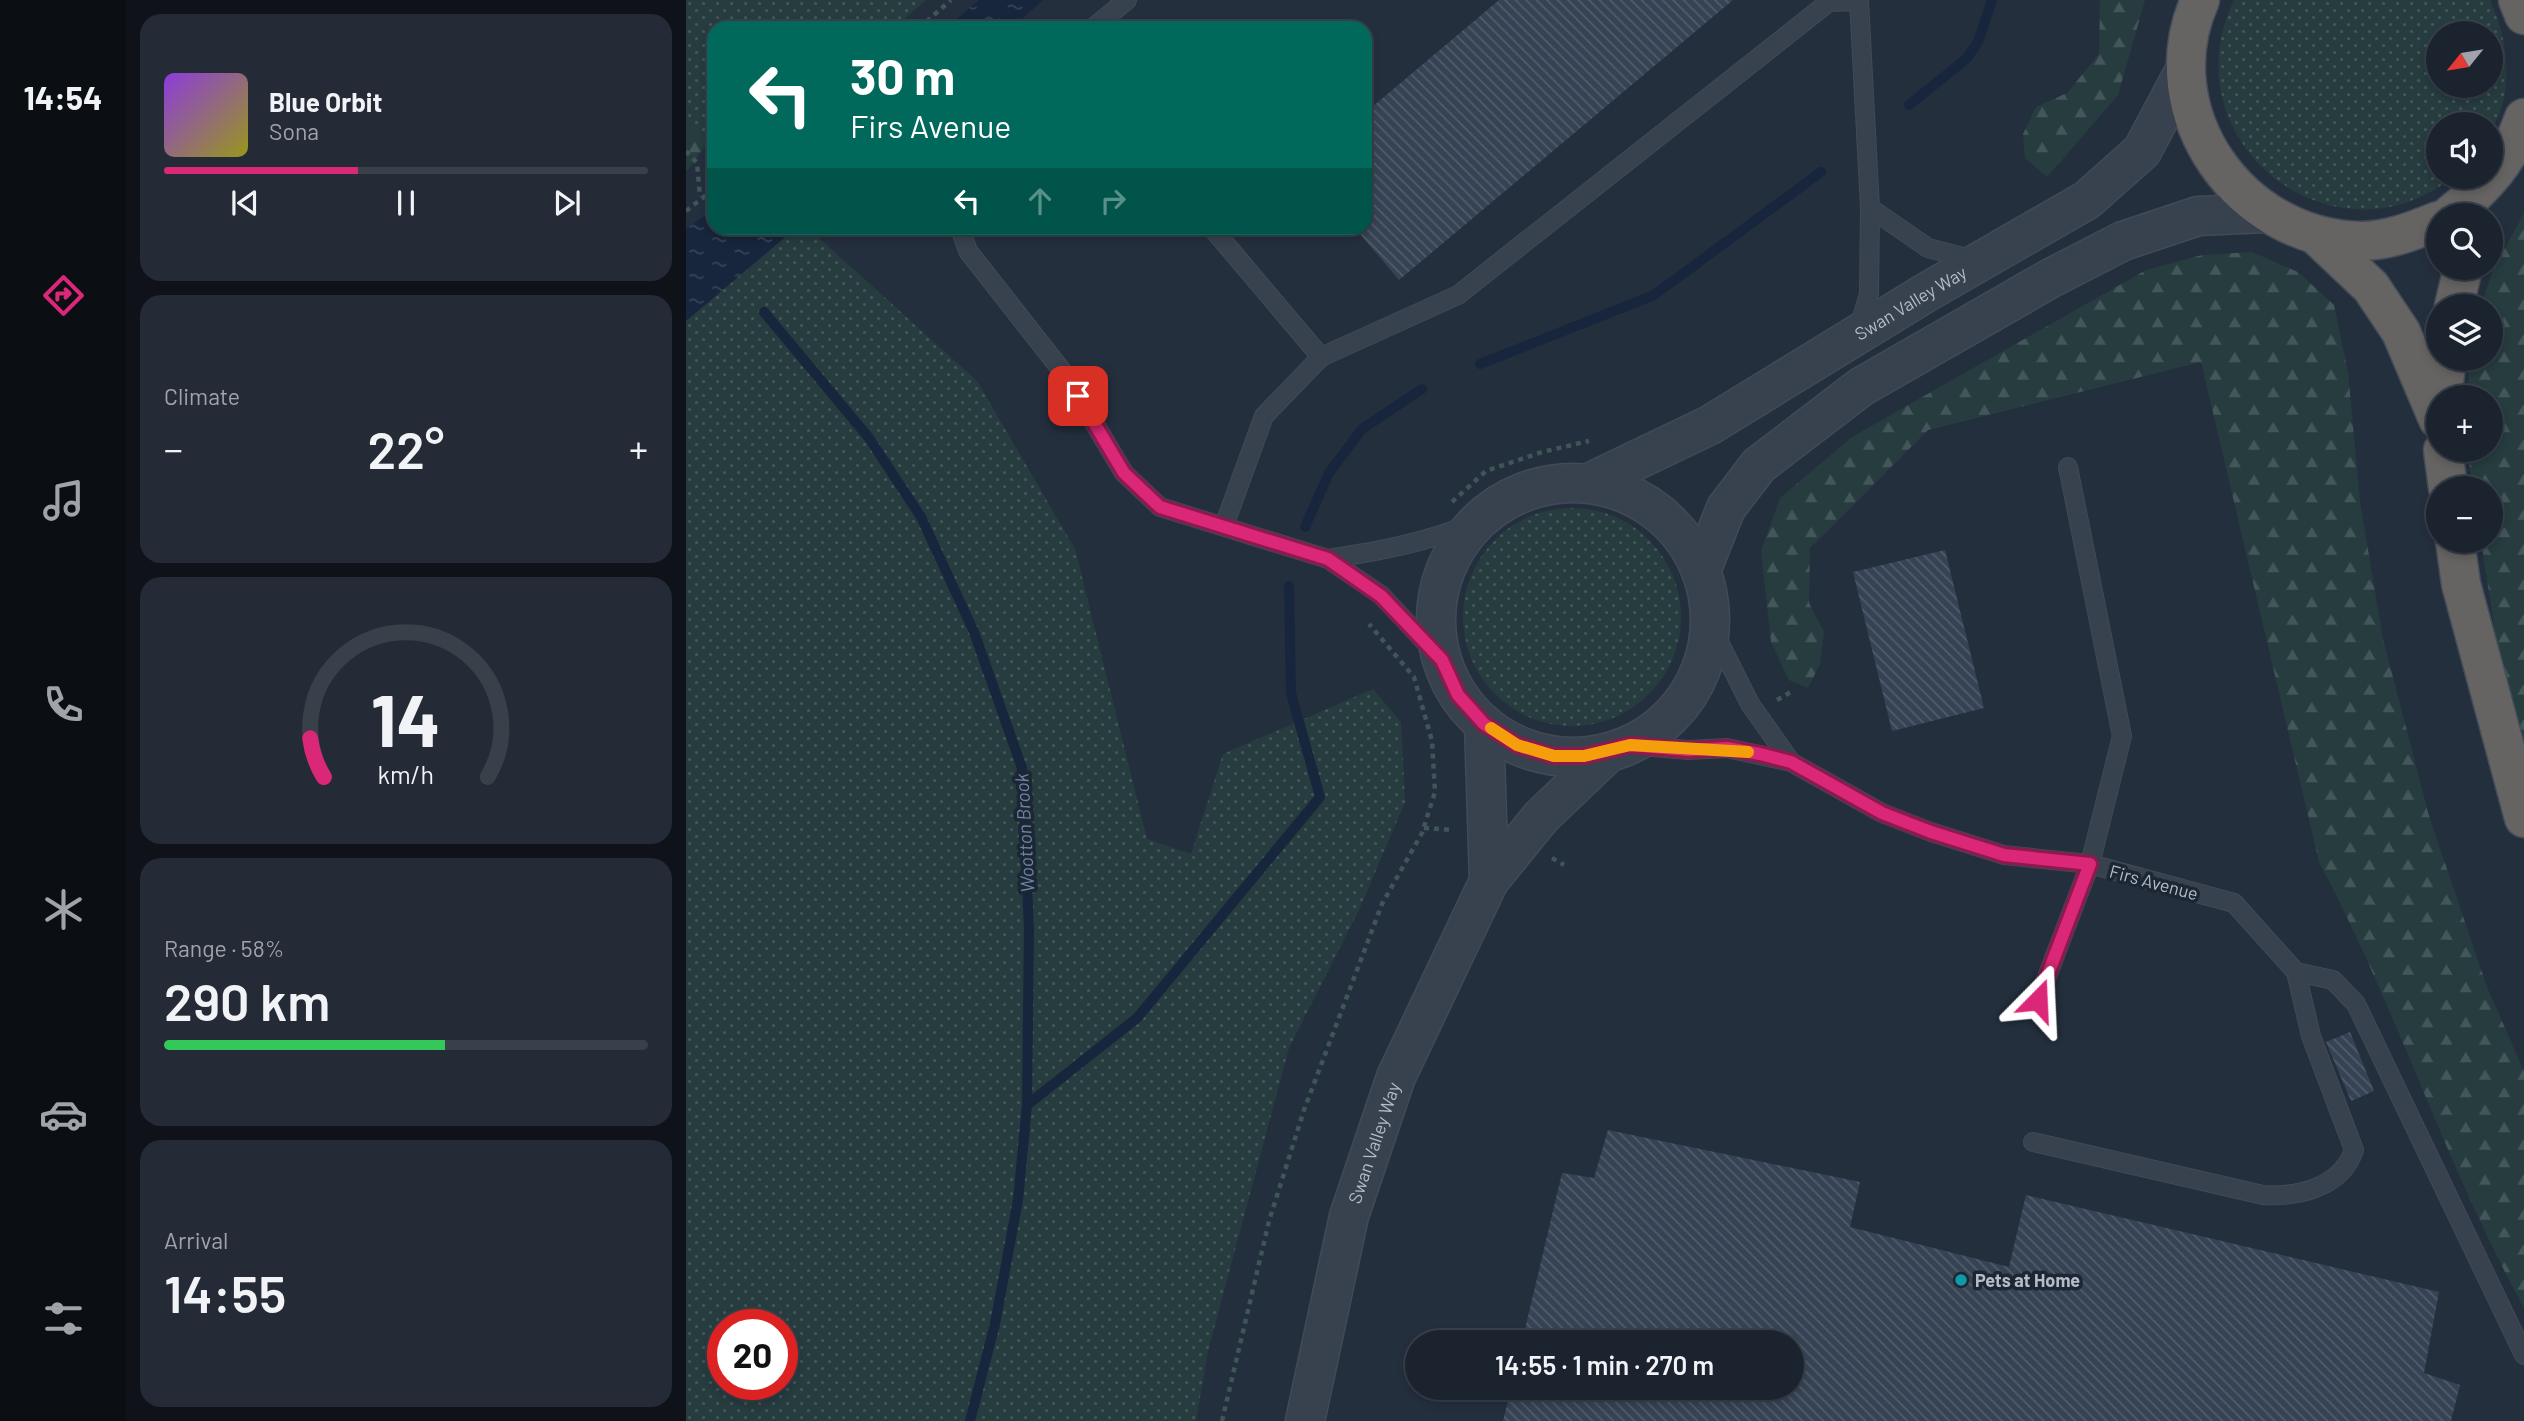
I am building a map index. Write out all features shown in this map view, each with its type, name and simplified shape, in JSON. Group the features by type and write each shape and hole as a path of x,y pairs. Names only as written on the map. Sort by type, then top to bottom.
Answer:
{"highway":[{"path":"2200,0 2191,20 2185,70 2190,106 2201,140 2220,172 2267,213 2317,236 2362,241 2406,234 2426,226"},
{"path":"2518,0 2524,15"},
{"path":"2480,202 2521,132"},
{"path":"2317,236 2371,287 2401,331 2426,390"},
{"path":"2457,553 2461,584 2524,818"}],"street":[{"name":"Swan Valley Way","path":"1589,483 1710,425 1979,261 2087,200 2142,151 2185,70"},
{"path":"1701,570 1726,508 1759,465 1861,387 2051,278 2123,241 2198,216 2267,213"},
{"path":"1619,749 1554,756 1517,745 1484,724 1458,695 1442,660 1436,621 1441,583 1456,547 1476,522 1513,496 1550,484 1589,483 1629,494 1663,516 1689,547 1701,570"},
{"name":"Swan Valley Way","path":"1305,1421 1349,1216 1392,1090 1489,881 1541,817 1619,749 1663,724 1688,695 1705,659 1710,624 1701,570"},
{"name":"Swan Valley Way","path":"1484,724 1489,881"}],"lane":[{"path":"1102,21 1127,0"},
{"path":"1224,526 1264,416 1321,357 1458,295 1829,2 1859,1 1870,208 1869,293 1857,335"},
{"path":"1870,208 1928,248 1979,261"},
{"path":"962,235 968,251 1066,376 1124,473 1160,507 1328,559 1381,596 1442,660"},
{"path":"1218,235 1321,357"},
{"path":"2038,1000 2090,864 2122,736 2068,467"},
{"path":"1328,559 1399,548 1440,537 1476,522"},
{"name":"Firs Avenue","path":"1710,624 1751,704 1791,762"},
{"name":"Firs Avenue","path":"1619,749 1727,748 1791,762 1882,813 1931,832 2004,855 2090,864 2234,903 2296,972"},
{"path":"2033,1142 2263,1195 2286,1196 2310,1192 2329,1181 2345,1166 2354,1150 2311,1036 2296,972 2333,980 2356,1004 2524,1355"}],"path":[{"path":"927,21 951,0"},
{"path":"686,151 697,163 700,197"},
{"path":"686,211 707,193"}],"green space":[{"path":"686,0 926,0 902,21 707,21 707,137 686,119"},
{"path":"2100,0 2145,0 2118,95 2047,177 2025,158 2023,134 2036,107 2067,93 2099,54"},
{"path":"2234,0 2490,0 2498,21 2426,21 2426,98 2503,98 2503,40 2505,49 2506,83 2504,100 2500,112 2426,112 2426,189 2431,189 2406,203 2358,209 2312,200 2273,177 2242,142 2223,100 2219,51"},
{"path":"686,119 707,137 707,144 686,170"},
{"path":"2524,213 2524,746 2496,638 2483,553 2503,553 2503,476 2471,476 2469,462 2503,462 2503,385 2468,385 2469,371 2503,371 2503,294 2485,294 2490,280 2503,280 2503,252"},
{"path":"788,235 816,235 977,381 1075,549 1147,839 1191,854 1223,754 1373,689 1401,722 1405,802 1359,910 1289,1048 1208,1351 1196,1421 686,1421 686,321"},
{"path":"2252,252 2298,272 2334,305 2348,372 2360,502 2383,639 2429,816 2487,987 2524,1071 2524,1308 2469,1198 2372,972 2319,862 2201,362 1928,430 1810,548 1809,603 1824,632 1820,664 1808,688 1789,680 1771,642 1761,551 1780,498 1852,437 2146,270 2202,255"},
{"path":"1572,508 1614,517 1649,540 1672,575 1681,617 1672,659 1649,694 1614,717 1572,726 1530,717 1495,694 1472,659 1463,617 1472,575 1495,540 1530,517"}],"water":[{"path":"979,0 1043,0 1020,21 954,21"},
{"path":"707,214 707,235 788,235 686,321 686,229"}],"building":[{"path":"1499,0 1733,0 1399,280 1361,235 1372,235 1372,107"},
{"path":"1945,550 1984,708 1892,731 1853,572"},
{"path":"2350,1032 2374,1091 2351,1101 2326,1042"},
{"name":"Pets at Home","path":"1608,1130 1860,1182 1850,1227 2009,1267 2026,1195 2439,1292 2424,1373 2460,1385 2451,1421 1503,1421 1508,1400 1804,1400 1804,1330 1525,1330 1562,1173 1594,1178"}],"waterway":[{"path":"1909,105 1966,59 1978,42 1992,0"},
{"path":"1480,364 1654,295 1821,172"},
{"name":"Wootton Brook","path":"764,312 869,438 921,517 974,632 1022,768 1029,929 1027,1105 1018,1200 995,1324 970,1421"},
{"path":"1305,527 1329,473 1362,429 1422,389"},
{"path":"1027,1105 1137,1018 1320,797 1291,693 1289,586"}],"slow traffic":[{"path":"1491,728 1517,745 1554,756 1608,753 1630,745 1688,750 1727,748 1748,752"}],"place":[{"name":"Pets at Home","path":"1961,1280"}],"route":[{"path":"1078,396 1124,473 1160,507 1328,559 1381,596 1442,660 1458,695 1484,724 1517,745 1554,756 1608,753 1630,745 1688,750 1727,748 1760,754 1791,762 1882,813 1931,832 2004,855 2090,864 2038,1000"}]}
